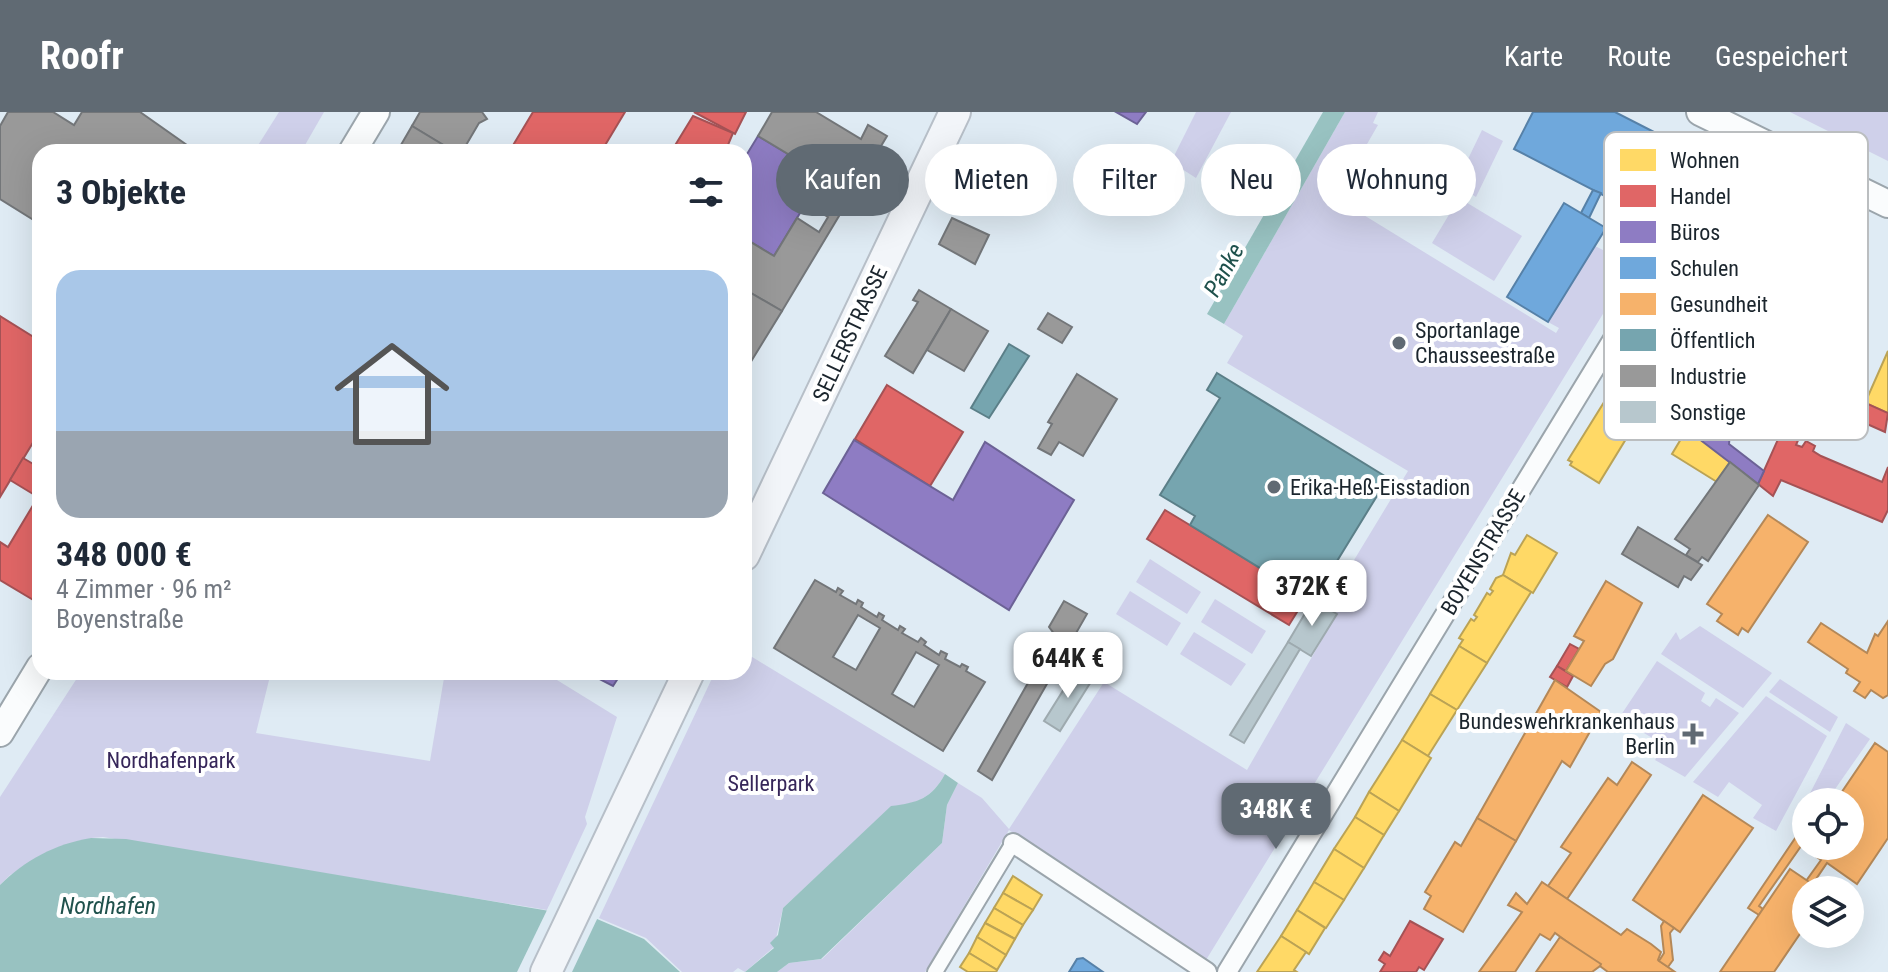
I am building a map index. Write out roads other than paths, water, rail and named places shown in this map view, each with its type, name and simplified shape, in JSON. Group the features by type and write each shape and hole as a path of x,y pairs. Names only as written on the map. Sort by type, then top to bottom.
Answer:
{"main road":[{"path":"357,144 376,112"},
{"name":"SELLERSTRASSE","path":"752,538 955,112"},
{"path":"1700,112 1739,132"},
{"path":"1868,194 1888,204"},
{"path":"0,733 32,680"},
{"path":"546,972 685,680"}],"street":[{"name":"BOYENSTRASSE","path":"1227,972 1604,353"},
{"path":"935,972 1013,843 1207,972"}],"water":[{"path":"1323,112 1345,112 1327,144 1317,144 1317,161 1301,189 1301,150"},
{"path":"1263,216 1286,216 1224,324 1207,314"},
{"path":"945,774 958,783 947,805 942,843 821,959 789,963 777,972 745,972 774,948 770,943 778,935 783,908 891,806 923,798 935,789"},
{"name":"Nordhafen","path":"91,838 126,839 597,919 644,939 680,972 0,972 0,885 41,854"}],"place":[{"name":"Sportanlage Chausseestraße","path":"1399,343"},
{"name":"Erika-Heß-Eisstadion","path":"1274,487"},
{"name":"Bundeswehrkrankenhaus Berlin","path":"1693,734"}],"water label":[{"name":"Panke","path":"1224,270"}],"park label":[{"name":"Nordhafenpark","path":"171,760"},
{"name":"Sellerpark","path":"771,783"}]}
